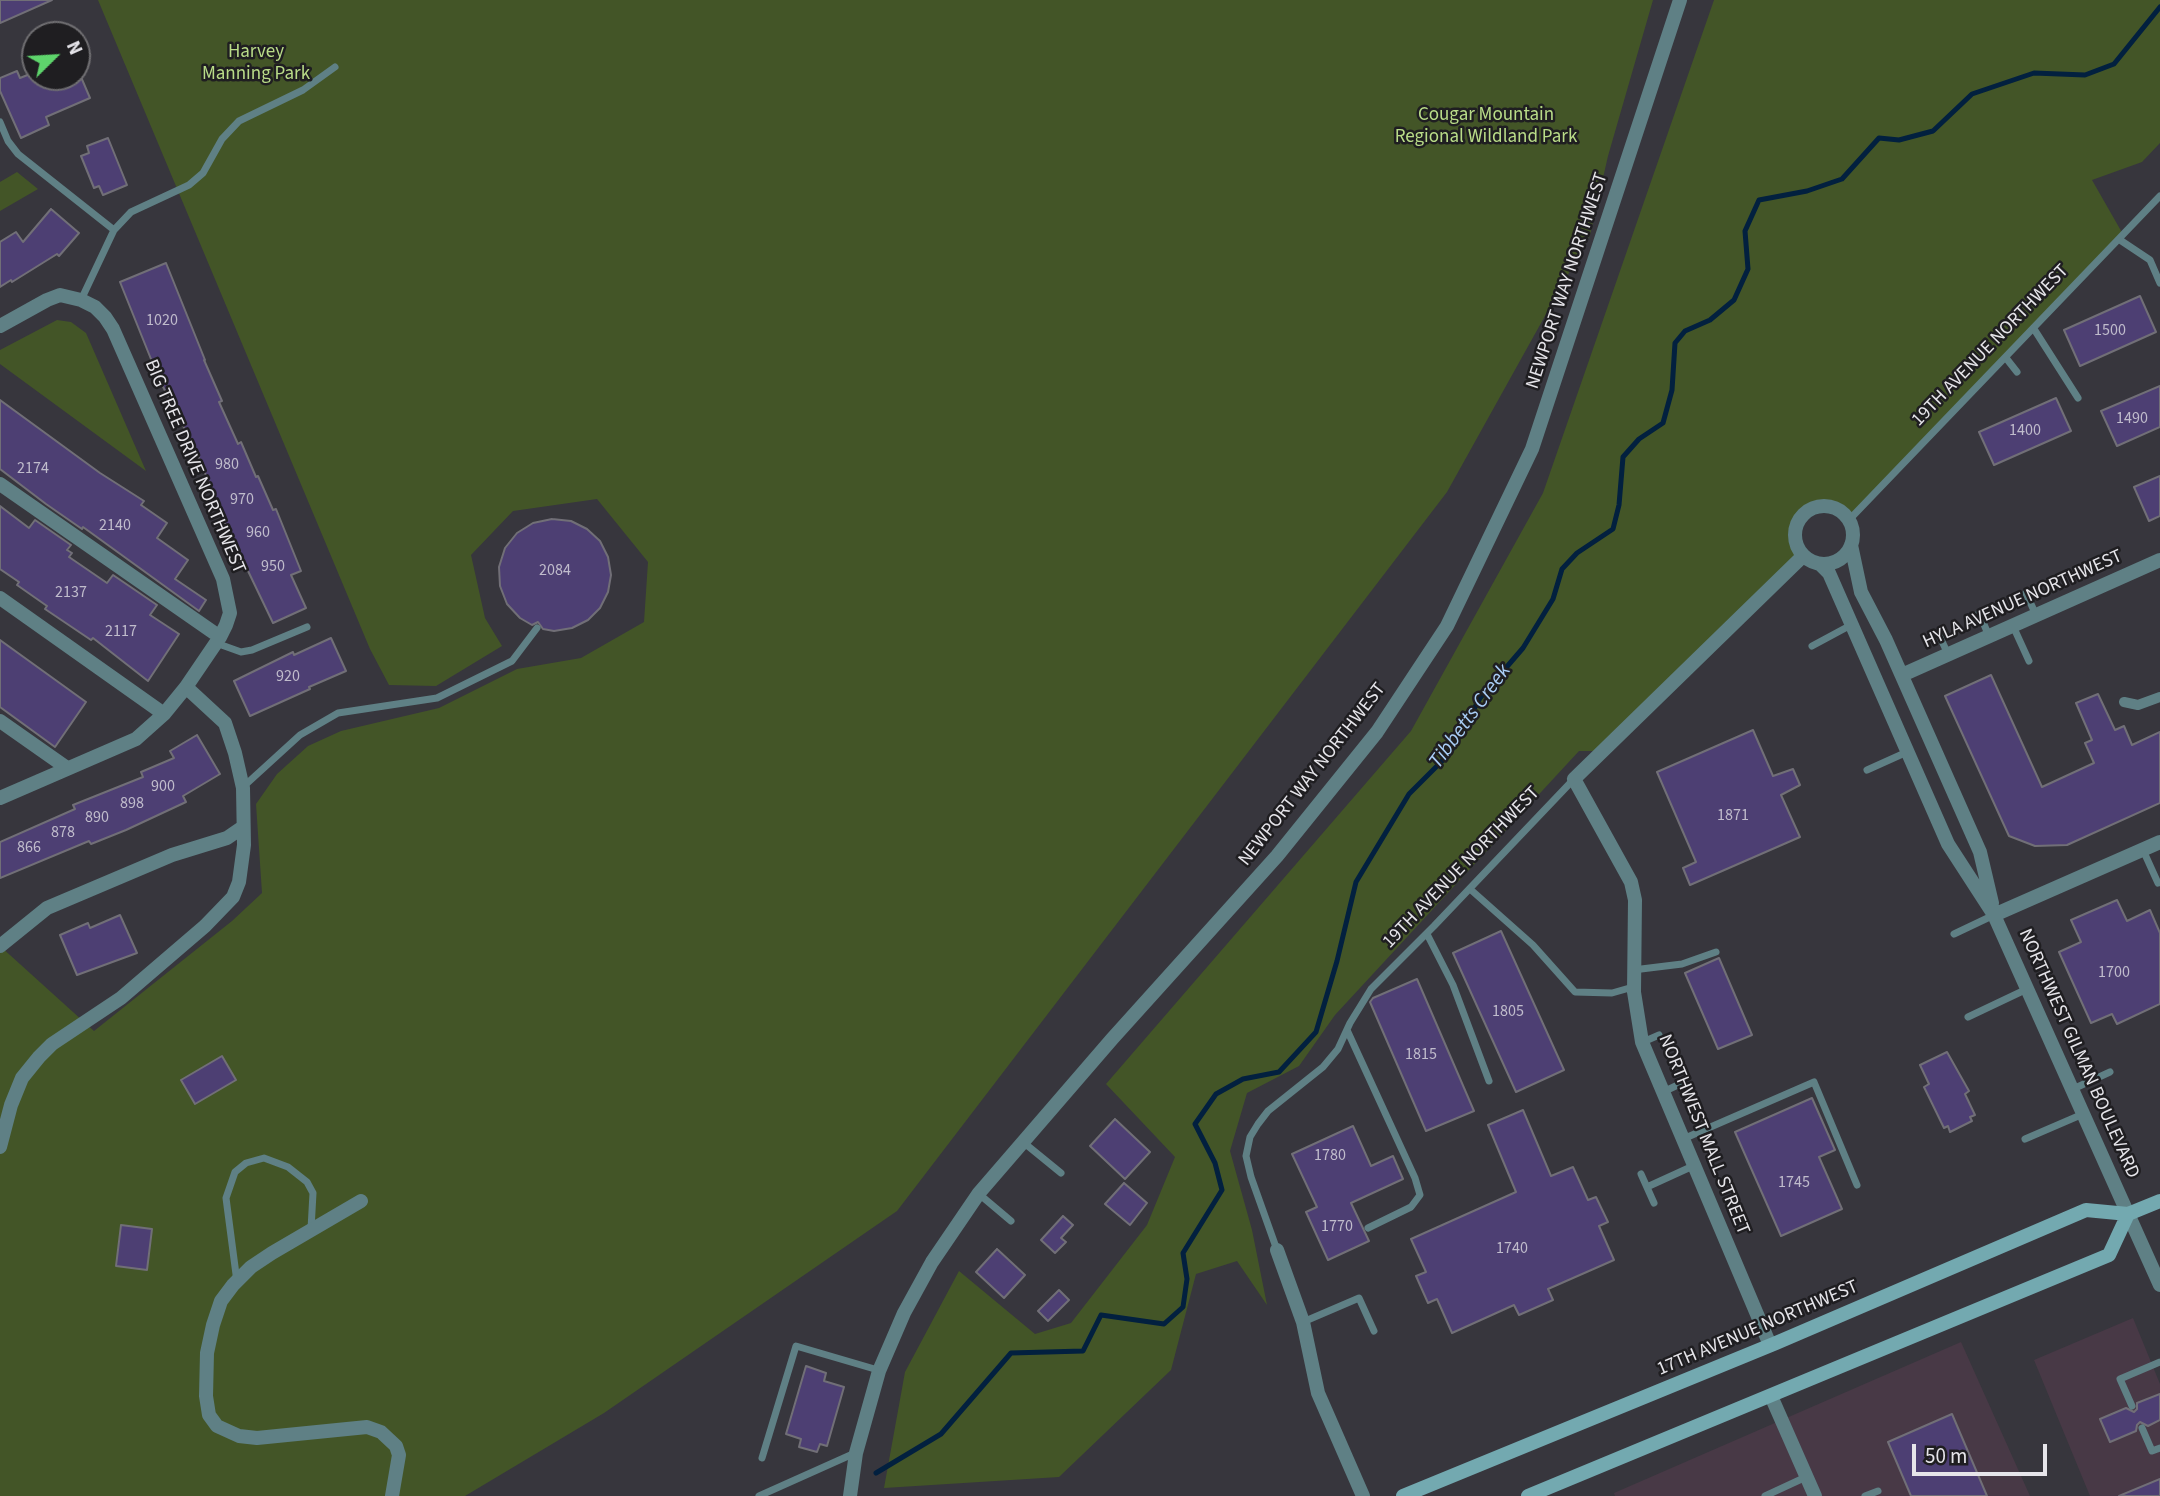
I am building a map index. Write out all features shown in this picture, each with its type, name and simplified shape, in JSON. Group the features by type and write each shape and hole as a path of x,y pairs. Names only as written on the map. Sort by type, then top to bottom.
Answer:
{"main road":[{"name":"17TH AVENUE NORTHWEST","path":"1404,1496 1770,1345 2086,1210 2128,1214 2160,1201"},
{"path":"1528,1496 2109,1255 2128,1214"}],"street":[{"name":"NEWPORT WAY NORTHWEST","path":"850,1496 856,1453 879,1371 904,1313 932,1262 979,1193 1277,856 1377,732 1447,626 1532,449 1680,0"},
{"path":"0,326 60,295 81,300"},
{"name":"BIG TREE DRIVE NORTHWEST","path":"0,798 136,739 164,714 186,687 218,639 230,613 223,579 113,329 95,307 81,300"},
{"path":"0,484 218,639"},
{"path":"1818,507 1833,508 1842,513 1852,528 1851,545 1842,558 1828,564 1820,564 1803,556 1797,546 1795,534 1800,519 1809,510 1818,507"},
{"name":"NORTHWEST GILMAN BOULEVARD","path":"1851,545 1861,592 1902,675 1980,852 1994,915"},
{"name":"19TH AVENUE NORTHWEST","path":"1574,779 1803,556"},
{"name":"HYLA AVENUE NORTHWEST","path":"1902,675 2160,559"},
{"name":"NORTHWEST GILMAN BOULEVARD","path":"1820,564 1829,573 1948,844 1994,915 2160,1285"},
{"path":"0,598 164,714"},
{"path":"0,1147 10,1105 22,1078 38,1057 52,1044 121,998 205,926 233,897 244,854 243,788 225,723 186,687"},
{"path":"2124,702 2138,705 2160,697"},
{"path":"0,721 67,768"},
{"name":"NORTHWEST MALL STREET","path":"1574,779 1631,882 1636,917 1633,987 1642,1042 1770,1345"},
{"path":"0,946 47,908 172,855 226,838 243,827"},
{"path":"1994,915 2160,842"},
{"path":"361,1201 251,1267 222,1301 213,1325 205,1376 209,1415 217,1426 239,1436 257,1438 367,1427 381,1432 396,1446 399,1455 392,1496"},
{"path":"1277,1250 1303,1322 1318,1393 1363,1496"},
{"path":"1771,1396 1815,1496"}],"lane":[{"path":"81,300 114,230 131,212 190,185 203,173 222,139 239,121 303,90 335,67"},
{"path":"0,122 8,141 18,154 114,230"},
{"name":"19TH AVENUE NORTHWEST","path":"1848,521 2160,196"},
{"path":"2120,240 2150,260 2160,283"},
{"path":"2034,329 2078,398"},
{"path":"2006,358 2017,372"},
{"path":"2026,593 2036,615"},
{"path":"1979,613 1989,636"},
{"path":"1812,646 1852,625"},
{"path":"2012,625 2029,661"},
{"path":"218,639 240,652 252,650 307,627"},
{"path":"243,788 300,735 338,713 437,698 512,662 537,628"},
{"path":"1938,633 1948,654"},
{"path":"1867,770 1908,752"},
{"name":"19TH AVENUE NORTHWEST","path":"1277,1250 1248,1166 1246,1156 1251,1137 1268,1111 1323,1067 1338,1049 1371,989 1574,779"},
{"path":"2143,849 2158,883"},
{"path":"1470,889 1533,945 1575,992 1612,993 1633,987"},
{"path":"1954,934 1994,915"},
{"path":"1427,934 1452,985 1489,1081"},
{"path":"1633,970 1682,964 1716,952"},
{"path":"1968,1017 2027,989"},
{"path":"1347,1030 1415,1178 1420,1195 1411,1207 1368,1228"},
{"path":"1642,1042 1659,1035"},
{"path":"2073,1089 2110,1072"},
{"path":"1682,1139 1814,1082 1857,1185"},
{"path":"1663,1093 1682,1083"},
{"path":"2025,1139 2083,1114"},
{"path":"1023,1141 1061,1173"},
{"path":"237,1282 226,1198 234,1172 246,1163 264,1158 288,1167 307,1182 313,1193 311,1230"},
{"path":"1647,1187 1693,1166"},
{"path":"1641,1174 1654,1203"},
{"path":"979,1193 1011,1221"},
{"path":"1303,1322 1359,1297 1374,1331"},
{"path":"762,1458 796,1346 879,1371"},
{"path":"2132,1406 2120,1380 2160,1362"},
{"path":"2142,1428 2152,1451 2160,1448"},
{"path":"760,1496 856,1453"},
{"path":"1765,1496 1806,1477"},
{"path":"1865,1496 1878,1490"}],"shaded area":[{"path":"2133,1318 2160,1384 2160,1496 2090,1496 2034,1360"},
{"path":"1961,1342 2030,1496 1615,1496 1614,1493"}],"green space":[{"path":"98,0 1653,0 1608,156 1590,235 1447,492 897,1211 604,1413 465,1496 0,1496 0,946 94,1031 232,921 262,893 256,804 277,774 308,746 341,731 439,708 517,669 581,658 644,622 648,562 597,499 513,511 471,555 485,618 502,646 436,686 389,685 370,649"},
{"path":"1714,0 2160,0 2160,143 2142,162 2092,180 2124,236 1848,521 1838,510 1826,506 1804,514 1797,524 1795,534 1799,551 1603,751 1579,751 1335,1015 1299,1066 1247,1093 1230,1151 1252,1230 1267,1305 1237,1261 1196,1274 1171,1370 1059,1477 884,1488 905,1372 959,1271 1035,1334 1071,1323 1147,1225 1175,1157 1106,1084 1411,731 1543,493"},
{"path":"17,172 38,189 0,211 0,182"},
{"path":"57,320 71,322 86,333 146,471 0,364 0,350"}],"building":[{"path":"0,0 52,0 0,23"},
{"path":"17,71 21,78 21,91 87,91 90,98 46,117 49,125 21,138 0,91 0,78"},
{"path":"108,138 127,185 103,195 99,186 94,188 81,156 89,153 87,146"},
{"path":"51,209 79,233 59,256 57,254 0,287 0,242 16,232 23,242"},
{"path":"166,263 222,401 219,402 273,510 276,509 301,571 291,575 306,608 273,623 225,523 197,453 159,379 120,282"},
{"path":"2140,296 2156,332 2080,366 2064,330"},
{"path":"2160,386 2160,427 2117,446 2101,411"},
{"path":"2056,398 2071,431 1994,465 1979,432"},
{"path":"0,400 100,473 144,501 141,505 167,523 157,538 188,560 175,579 206,600 199,611 0,469"},
{"path":"2160,476 2160,516 2149,521 2134,487"},
{"path":"0,506 29,528 35,520 71,545 67,550 72,553 69,557 107,583 113,575 157,605 150,615 179,634 148,681 93,638 91,640 45,609 47,606 0,569"},
{"path":"552,519 571,521 587,529 600,541 608,557 611,575 608,592 600,608 588,620 572,628 554,631 543,629 538,622 532,625 520,618 507,604 500,586 499,567 505,548 517,533 533,523"},
{"path":"331,638 346,671 250,716 234,681 293,652 294,655"},
{"path":"0,640 86,702 55,747 0,707"},
{"path":"1991,675 2042,787 2094,763 2085,743 2092,740 2076,703 2098,694 2115,730 2124,726 2132,745 2160,732 2160,803 2067,845 2035,846 2009,836 1945,696"},
{"path":"1753,730 1773,776 1793,769 1800,785 1781,795 1800,837 1690,885 1683,868 1696,862 1657,772"},
{"path":"197,735 220,774 183,796 186,802 126,830 91,844 89,841 0,878 0,842 75,809 73,805 143,777 141,772 174,758 170,751"},
{"path":"2117,900 2127,921 2150,910 2160,933 2160,1004 2117,1024 2112,1014 2091,1023 2059,952 2081,942 2071,920"},
{"path":"120,915 137,953 77,975 60,935 88,923 90,928"},
{"path":"1501,931 1564,1070 1516,1092 1453,953"},
{"path":"1719,958 1752,1035 1718,1049 1685,973"},
{"path":"1417,979 1474,1111 1426,1131 1370,1002 1373,998"},
{"path":"1947,1052 1969,1091 1965,1094 1975,1115 1970,1117 1972,1121 1950,1132 1948,1126 1944,1128 1924,1087 1929,1084 1920,1065"},
{"path":"222,1056 236,1080 195,1104 181,1080"},
{"path":"1812,1098 1835,1150 1819,1157 1842,1209 1781,1236 1735,1132"},
{"path":"1523,1110 1551,1176 1573,1167 1588,1200 1596,1197 1608,1222 1599,1226 1614,1260 1548,1289 1553,1300 1519,1315 1514,1305 1452,1333 1437,1299 1428,1303 1416,1276 1426,1272 1411,1239 1516,1192 1488,1125"},
{"path":"1115,1119 1150,1152 1125,1179 1090,1146"},
{"path":"1353,1126 1371,1166 1393,1156 1403,1179 1351,1203 1369,1241 1328,1260 1306,1212 1317,1207 1292,1154"},
{"path":"1124,1183 1147,1203 1130,1225 1105,1204"},
{"path":"1063,1216 1073,1225 1061,1238 1066,1242 1055,1253 1041,1240"},
{"path":"121,1225 152,1229 147,1270 116,1266"},
{"path":"997,1249 1025,1275 1004,1298 976,1272"},
{"path":"1059,1290 1069,1300 1048,1321 1038,1311"},
{"path":"806,1366 826,1373 824,1381 844,1387 827,1446 820,1444 817,1452 799,1447 801,1439 786,1434"},
{"path":"2160,1394 2160,1420 2148,1426 2140,1422 2136,1431 2110,1442 2100,1419 2126,1408 2134,1412 2137,1403"},
{"path":"1952,1414 1987,1496 1911,1496 1888,1442"},
{"path":"2160,1479 2160,1496 2119,1496"}],"waterway":[{"name":"Tibbetts Creek","path":"876,1473 941,1434 1011,1353 1083,1351 1101,1315 1164,1324 1183,1307 1187,1279 1183,1253 1222,1190 1215,1163 1195,1124 1216,1094 1243,1079 1279,1072 1316,1032 1356,882 1409,794 1450,753 1480,698 1523,648 1553,599 1562,569 1577,553 1613,529 1619,505 1623,457 1639,439 1663,423 1672,390 1675,343 1685,331 1710,320 1734,300 1748,269 1745,231 1759,200 1807,191 1842,179 1879,138 1899,140 1933,131 1972,94 2034,73 2085,75 2114,64 2160,7"}],"park label":[{"name":"Harvey Manning Park","path":"256,64"},
{"name":"Cougar Mountain Regional Wildland Park","path":"1486,127"}]}
